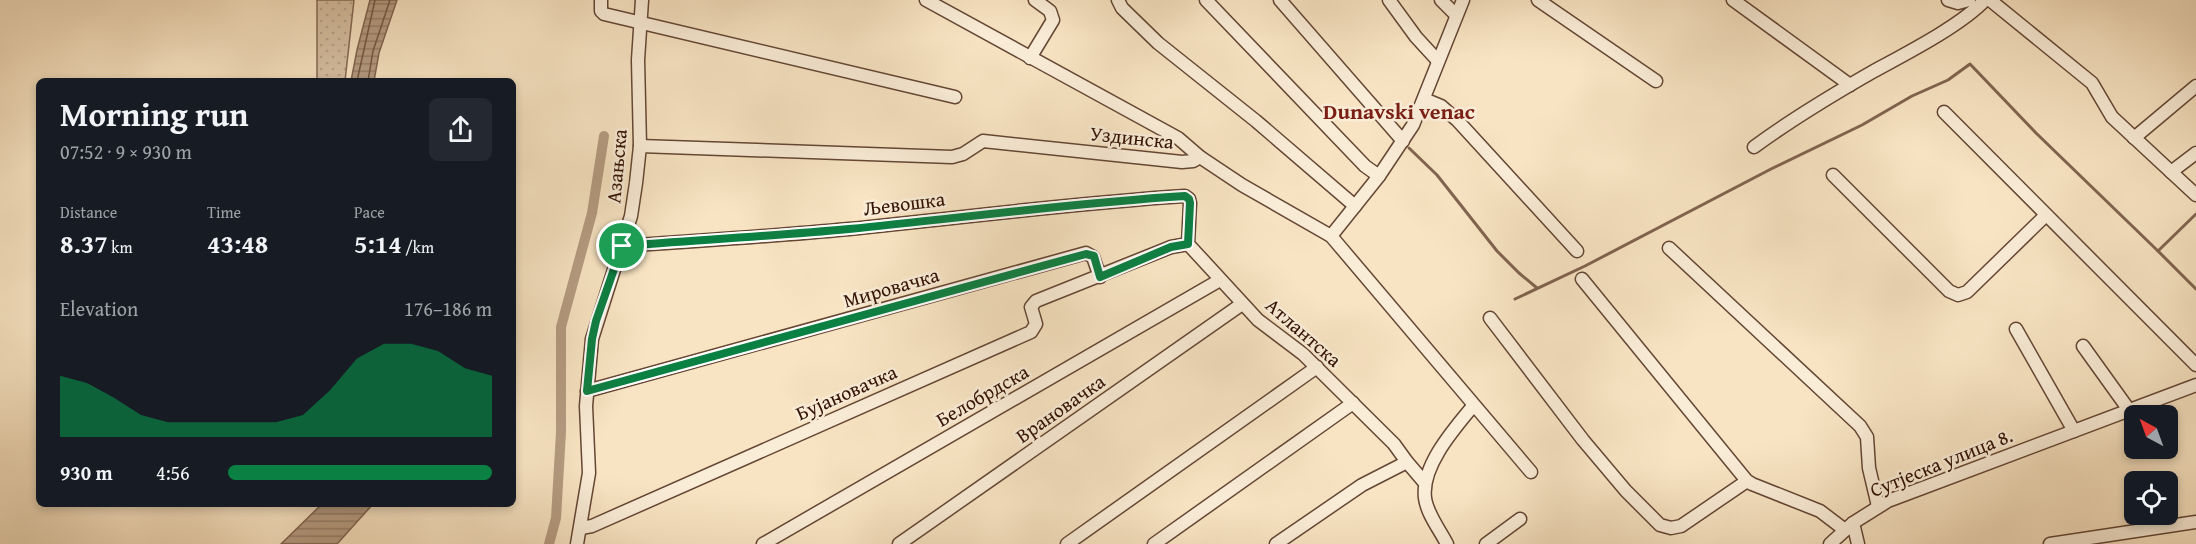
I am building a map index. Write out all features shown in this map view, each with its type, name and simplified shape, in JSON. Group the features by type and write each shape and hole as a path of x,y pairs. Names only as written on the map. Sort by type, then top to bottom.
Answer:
{"street":[{"path":"601,0 601,11 604,14 640,24 955,97"},
{"name":"Азањска","path":"577,544 589,473 587,391 592,339 631,216 640,146 638,60 642,0"},
{"path":"926,0 1178,138 1200,157"},
{"path":"1030,58 1053,20 1050,11 1035,0"},
{"path":"1118,0 1128,14 1158,43 1256,121 1355,206"},
{"path":"1206,0 1365,166 1379,176"},
{"path":"1280,0 1403,141"},
{"path":"1389,0 1416,37 1438,61"},
{"path":"1441,0 1456,15"},
{"path":"1331,236 1379,176 1413,125 1463,0"},
{"path":"1538,0 1656,81"},
{"path":"1733,0 1850,85"},
{"path":"1948,0 1958,3 1969,0"},
{"path":"1754,147 1806,109 1933,37 1988,0 2092,83 2112,117 2196,195"},
{"path":"2134,138 2196,86"},
{"path":"1424,99 1441,106 1457,120 1577,251"},
{"path":"1944,112 2196,366"},
{"name":"Уздинска","path":"640,146 952,157 963,154 983,141 1182,162 1193,161 1200,157 1242,185 1331,236 1531,472"},
{"path":"2171,172 2196,153"},
{"path":"1833,175 1949,291 1958,295 1967,292 2046,215"},
{"name":"Љевошка","path":"622,246 850,229 1124,200 1185,196 1189,199 1188,244"},
{"path":"1100,277 1171,247 1188,244"},
{"name":"Атлантска","path":"1188,244 1242,304 1269,330 1286,340 1317,367 1394,444 1425,483"},
{"path":"1669,248 1860,426 1867,437 1869,468 1878,506"},
{"name":"Мировачка","path":"587,391 1086,254 1094,256 1100,277"},
{"name":"Бујановачка","path":"581,528 592,526 1031,332 1036,324 1032,303 1100,277"},
{"path":"1582,279 1747,481 1820,511 1849,526 1858,544"},
{"name":"Белобрдска","path":"763,544 1220,280"},
{"name":"Врановачка","path":"898,544 1242,304"},
{"path":"1490,318 1583,440 1626,491 1660,525 1676,529 1747,481"},
{"path":"2016,329 2074,430"},
{"path":"2083,346 2125,405"},
{"path":"1067,544 1317,367"},
{"name":"Сутјеска улица 8.","path":"2144,405 2196,385"},
{"path":"1154,544 1353,403"},
{"path":"1447,544 1428,507 1425,498 1425,483 1449,436 1473,406"},
{"name":"Сутјеска улица 8.","path":"1830,544 1849,526 1878,506 1912,491 2124,413"},
{"path":"1276,544 1362,485 1407,462"},
{"path":"1486,544 1520,519"},
{"path":"2050,544 2196,522"}],"shaded area":[{"path":"317,0 354,0 345,78 317,78"}],"water":[{"path":"370,0 397,0 379,53 375,78 352,78"},
{"path":"319,507 370,507 337,544 281,544"}],"waterway":[{"path":"1515,299 1585,266 1771,169 1862,125 1912,96 1948,80 1970,64 2036,133 2158,251 2196,214"},
{"path":"549,544 556,518 561,432 561,327 592,213 604,136"},
{"path":"1409,148 1437,175 1497,251 1537,288"},
{"path":"2158,251 2196,289"}],"district":[{"name":"Dunavski venac","path":"1399,111"}],"route":[{"path":"1185,196 1190,203 1188,244 1171,247 1100,277 1094,256 1086,254 587,391 596,321 622,246 850,229 1124,200 1185,196"}]}
